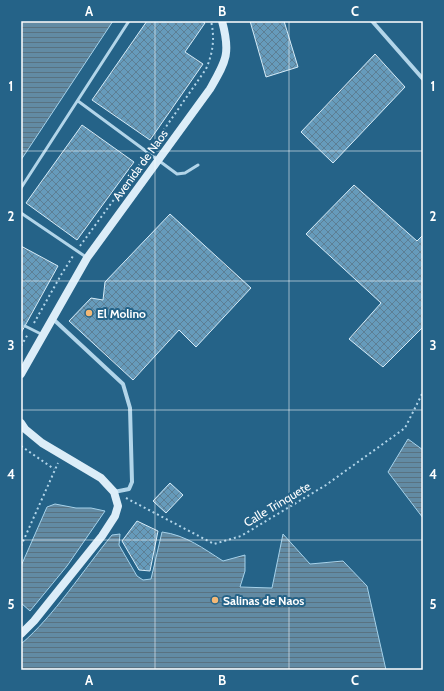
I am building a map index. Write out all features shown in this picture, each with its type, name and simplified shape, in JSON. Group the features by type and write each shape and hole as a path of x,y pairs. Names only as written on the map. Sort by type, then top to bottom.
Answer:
{"main road":[{"name":"Avenida de Naos","path":"21,374 87,258 210,89 225,64 227,51 222,21"},
{"path":"21,423 25,429 42,443 101,478 114,492 118,506 115,516 102,536 53,598 21,634"}],"street":[{"path":"372,21 423,79"},
{"path":"52,318 124,384 130,408 132,482 129,489 114,492"}],"lane":[{"path":"21,188 129,21"},
{"path":"78,101 177,174 185,173 198,166"},
{"path":"21,213 87,258"},
{"path":"25,326 43,334"}],"path":[{"path":"21,346 63,270 206,69 211,57 213,44 211,21"},
{"name":"Calle Trinquete","path":"114,492 214,544 241,536 326,485 405,428 423,392"},
{"path":"21,446 55,469"},
{"path":"21,546 62,455"}],"water":[{"path":"21,21 113,21 21,160"},
{"path":"408,439 423,450 423,518 388,472"},
{"path":"55,504 105,511 67,566 30,611 21,603 21,566 47,507"},
{"name":"Salinas de Naos","path":"162,532 187,539 223,561 245,555 245,571 240,587 272,588 283,534 310,564 343,561 367,586 386,670 21,670 21,644 57,606 112,535 120,534 119,545 137,576 143,580 151,579"}],"building":[{"path":"147,21 202,21 205,23 185,52 203,64 150,140 92,100"},
{"path":"250,21 284,21 298,67 266,77"},
{"path":"375,54 405,87 333,163 301,132"},
{"path":"82,125 134,162 77,240 26,203"},
{"path":"354,185 417,241 423,235 423,327 383,367 349,339 381,303 306,234"},
{"path":"170,214 251,288 196,347 179,330 133,380 69,321 91,298 103,300 105,282"},
{"path":"21,246 58,266 21,333"},
{"path":"170,483 183,495 166,513 153,501"},
{"path":"137,521 158,531 150,571 139,570 122,541"}],"place":[{"name":"El Molino","path":"89,313"},
{"name":"Salinas de Naos","path":"215,600"}]}
